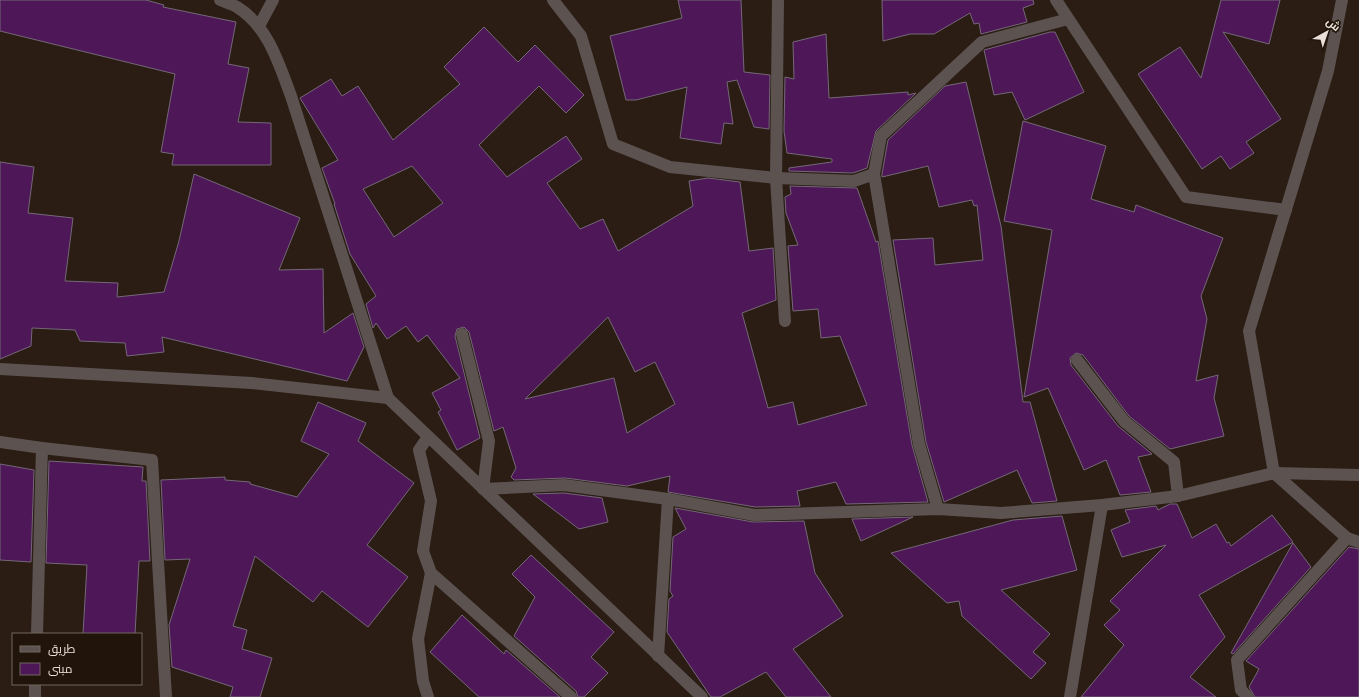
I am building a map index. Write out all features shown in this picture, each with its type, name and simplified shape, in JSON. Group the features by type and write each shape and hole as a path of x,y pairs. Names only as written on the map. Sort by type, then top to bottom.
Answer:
{"street":[{"path":"220,0 237,7 259,26 277,57 291,96 388,398 702,697"},
{"path":"259,26 273,0"},
{"path":"554,0 581,36 613,144 670,167 776,178 854,181 874,174"},
{"path":"778,0 776,178 785,322"},
{"path":"1056,0 1186,197 1286,210"},
{"path":"1342,0 1328,71 1250,331 1274,473 1347,538 1359,542"},
{"path":"938,509 919,444 874,174 881,136 982,42 1068,19"},
{"path":"462,334 489,441 482,489"},
{"path":"1077,360 1124,421 1174,462 1178,496"},
{"path":"0,369 252,383 388,398"},
{"path":"428,437 419,450 431,501 423,551 431,573 571,697"},
{"path":"0,442 152,460 166,697"},
{"path":"37,633 42,448"},
{"path":"482,489 564,485 668,499 754,515 938,509 1000,512 1102,505 1178,496 1274,473 1359,475"},
{"path":"658,656 668,499"},
{"path":"1070,697 1102,505"},
{"path":"1248,697 1241,690 1237,660 1347,538"},
{"path":"428,697 423,681 418,639 431,573"},
{"path":"35,685 35,697"}],"building":[{"path":"0,0 146,0 164,5 163,7 236,22 228,64 249,68 238,122 271,123 271,165 172,165 174,154 161,152 175,74 0,31"},
{"path":"678,0 741,0 744,72 770,75 769,129 754,127 737,80 727,82 733,124 724,123 721,144 680,138 687,87 636,100 626,100 610,36 682,18"},
{"path":"882,0 1033,0 1034,4 1023,8 1027,22 981,34 979,23 974,24 970,13 934,34 910,34 883,41"},
{"path":"1221,0 1280,0 1269,44 1223,32 1281,119 1246,142 1254,153 1230,169 1221,156 1202,169 1138,74 1180,47 1201,78"},
{"path":"484,27 518,62 535,45 584,95 566,113 539,86 479,145 507,177 566,136 582,159 547,183 580,229 603,219 618,251 693,206 689,181 708,178 740,182 749,251 773,248 776,300 742,313 768,408 793,402 798,425 867,405 840,336 821,338 818,309 793,311 788,246 798,245 786,213 785,197 791,194 790,186 857,188 876,242 878,241 912,445 928,502 846,504 836,482 797,491 800,506 755,507 668,492 670,476 627,486 565,478 514,480 511,477 516,468 503,427 494,431 469,332 464,327 457,329 455,336 480,438 457,450 438,412 441,410 432,393 460,378 427,335 418,342 406,326 387,339 376,323 373,328 366,304 376,296 350,254 335,204 322,168 338,160 300,98 331,79 342,96 358,86 393,140 460,84 444,67","holes":["412,166 443,203 394,237 363,189","608,317 635,372 655,362 675,404 627,433 614,378 525,399"]},
{"path":"1050,32 1055,32 1084,92 1025,120 1012,92 994,95 984,50"},
{"path":"826,34 829,98 908,92 908,95 916,93 876,131 867,168 853,173 789,171 789,168 832,162 832,159 787,153 784,131 785,77 794,79 793,42"},
{"path":"966,82 1001,226 1023,402 1030,402 1057,501 1032,503 1017,470 944,502 926,442 893,240 933,238 935,265 983,260 977,205 974,206 972,200 939,207 928,166 882,177 882,174 888,140 945,86"},
{"path":"1023,121 1106,146 1091,199 1134,212 1136,205 1223,238 1201,296 1207,319 1196,381 1218,375 1214,398 1224,436 1170,449 1129,416 1083,355 1076,353 1070,358 1071,365 1118,426 1152,454 1138,457 1151,492 1120,495 1106,460 1084,470 1048,388 1024,397 1052,230 1004,221"},
{"path":"0,162 34,167 28,213 73,218 65,281 118,283 117,297 164,292 179,241 194,174 300,218 279,270 323,269 324,333 353,313 364,347 347,381 162,337 164,352 127,356 125,343 80,341 75,330 32,328 31,346 0,359"},
{"path":"318,402 366,423 358,441 414,483 367,545 408,577 368,627 322,591 313,602 255,556 233,626 247,630 242,649 272,658 260,697 230,697 233,687 172,667 169,625 190,559 165,560 161,480 225,477 225,480 250,482 250,484 297,497 329,454 301,441"},
{"path":"49,461 143,467 142,481 146,481 150,561 139,561 135,633 83,633 87,565 46,563"},
{"path":"0,464 34,470 31,562 0,560"},
{"path":"564,493 602,498 608,522 579,529 533,494"},
{"path":"1170,504 1177,504 1192,538 1216,524 1227,543 1229,542 1231,546 1272,515 1293,542 1199,595 1225,637 1190,677 1216,697 1081,697 1124,645 1104,625 1120,610 1110,601 1166,545 1122,557 1111,530 1130,522 1125,510 1156,506 1158,510"},
{"path":"675,508 753,522 804,521 815,573 843,616 793,649 831,697 786,697 766,672 720,697 711,697 667,632 669,599 673,596 670,591 673,537 686,529"},
{"path":"1062,516 1077,570 1001,590 1050,634 1033,652 1046,663 1031,679 962,616 959,601 947,603 891,553 1013,520"},
{"path":"913,517 861,541 852,519"},
{"path":"1293,543 1311,567 1233,654 1231,653"},
{"path":"1349,547 1359,549 1359,697 1255,697 1249,687 1259,669 1246,661"},
{"path":"531,555 614,632 591,657 608,673 584,697 578,697 576,691 514,636 535,597 512,574"},
{"path":"462,615 504,654 506,650 560,697 479,697 430,652"}]}
